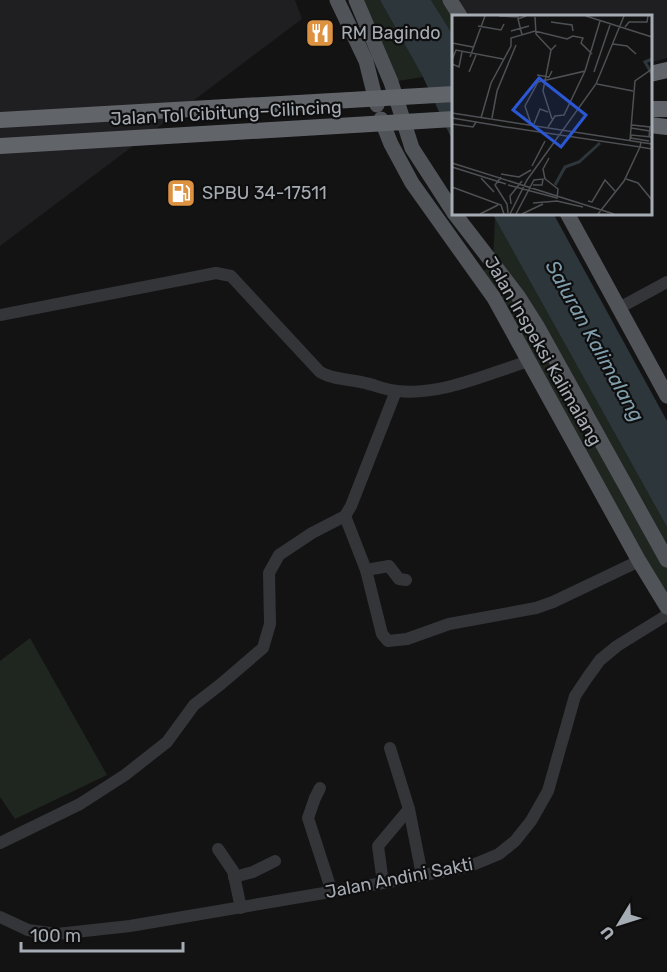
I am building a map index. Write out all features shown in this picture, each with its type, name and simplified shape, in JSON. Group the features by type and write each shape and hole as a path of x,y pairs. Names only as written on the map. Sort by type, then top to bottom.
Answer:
{"highway":[{"path":"652,74 667,70"},
{"path":"652,79 667,78"},
{"name":"Jalan Tol Cibitung–Cilincing","path":"0,120 452,94"},
{"name":"Jalan Tol Cibitung–Cilincing","path":"0,146 452,117"},
{"path":"652,125 667,127"}],"main road":[{"name":"Jalan Inspeksi Kalimalang","path":"337,0 366,61 379,112 391,144 412,183 479,274 667,607"},
{"name":"Jalan Inspeksi Kalimalang","path":"356,0 382,60 416,156 452,210"},
{"path":"450,0 459,15"},
{"path":"0,126 400,111 417,110 452,101"},
{"path":"417,110 452,117"},
{"path":"0,140 379,112"},
{"name":"Jalan Inspeksi Kalimalang","path":"455,214 518,296 537,326 667,560"},
{"path":"568,214 667,396"},
{"path":"479,274 493,263"}],"street":[{"path":"0,315 216,273 231,276 320,372 330,378 363,382 396,391 426,391 529,362"},
{"path":"619,308 667,282"},
{"path":"0,843 80,804 125,775 167,742 194,705 264,648 270,624 269,573 279,555 312,533 345,516 396,391"},
{"path":"345,516 366,570 382,634 386,639 392,641 419,636 449,624 536,608 639,561"},
{"path":"366,570 389,566 399,579 406,580"},
{"name":"Jalan Andini Sakti","path":"0,917 28,930 57,934 130,926 383,883 470,866 499,854 515,841 531,821 548,791 575,696 587,678 600,660 617,646 667,615"},
{"path":"390,748 409,809 422,875"},
{"path":"321,788 308,818 332,892"},
{"path":"383,883 378,846 409,809"},
{"path":"218,849 233,871 241,908"},
{"path":"234,877 253,872 275,861"}],"shaded area":[{"path":"0,0 295,0 302,19 0,246"},
{"path":"356,0 380,0 423,77 391,82"},
{"path":"431,0 450,0 454,15 452,34"},
{"path":"454,0 667,0 667,58 652,62 652,15 463,15"},
{"path":"495,218 667,527 667,607 479,275 493,263"},
{"path":"30,638 107,775 15,819 0,797 0,661"}],"water":[{"path":"380,0 431,0 452,34 452,140 423,77"},
{"name":"Saluran Kalimalang","path":"493,214 554,214 667,421 667,527"}],"place":[{"name":"RM Bagindo","path":"320,33"},
{"name":"SPBU 34-17511","path":"181,193"}]}
